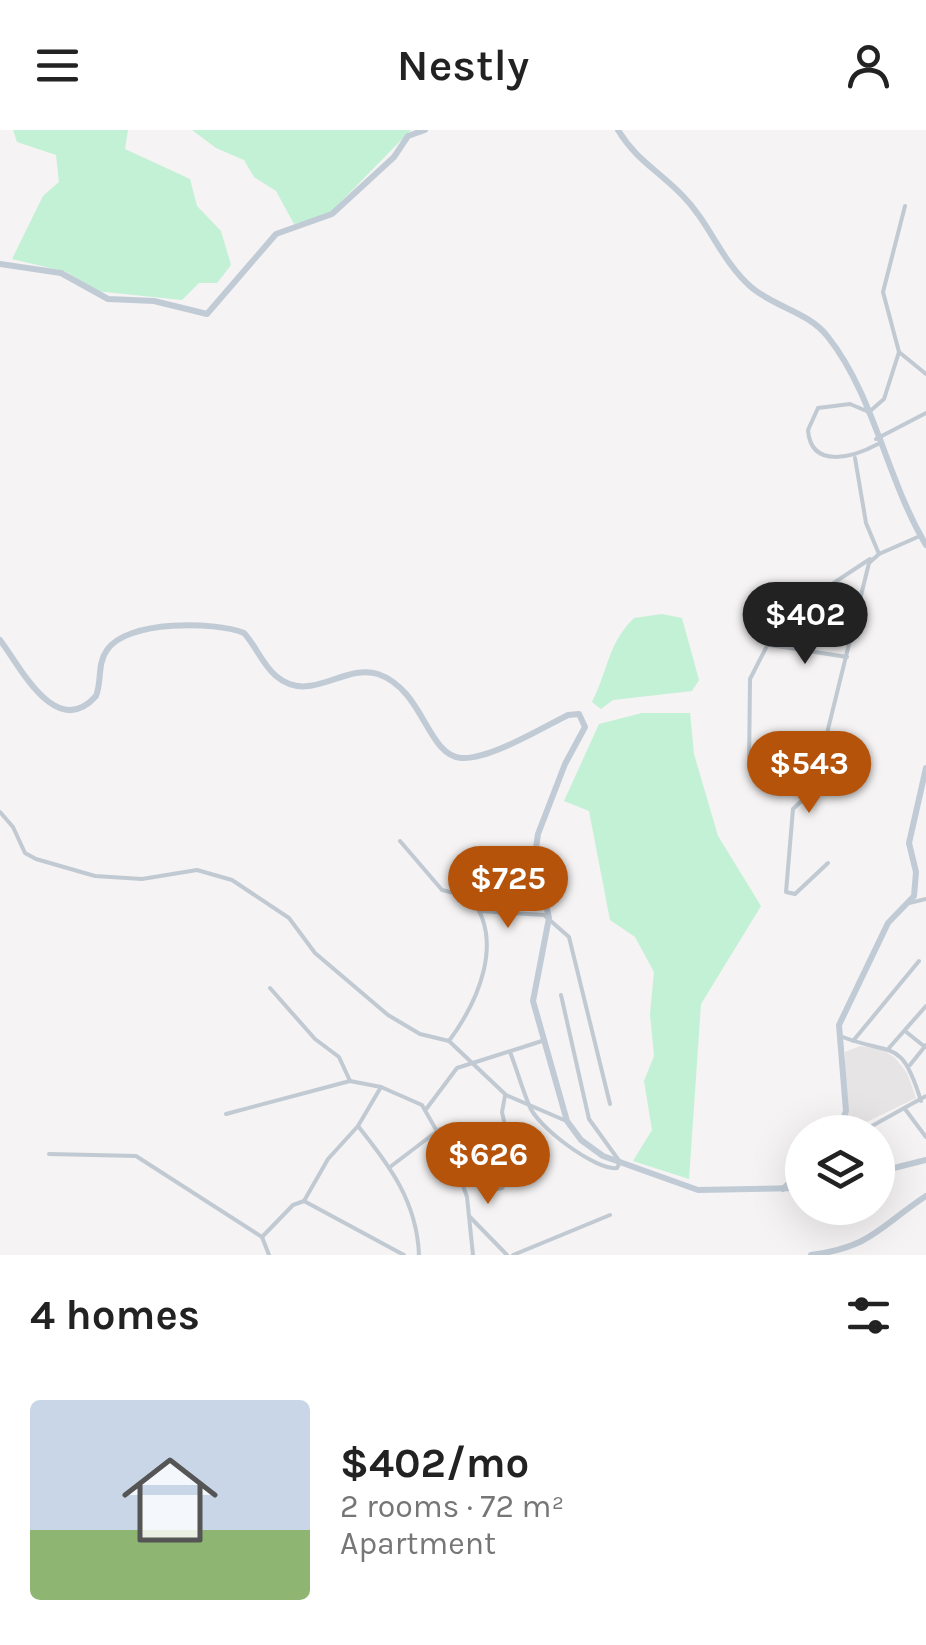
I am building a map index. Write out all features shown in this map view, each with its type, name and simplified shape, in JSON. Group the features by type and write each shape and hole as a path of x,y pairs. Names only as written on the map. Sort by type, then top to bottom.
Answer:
{"street":[{"path":"0,264 61,273 108,299 154,301 206,314 276,234 332,214 394,157 408,136 425,130"},
{"path":"618,130 640,162 683,196 742,278 767,300 814,322 828,336 869,412 900,499 924,541 879,554 852,568 836,585 783,618 750,679 746,751 749,768"},
{"path":"869,412 884,399 898,352 883,292 906,206"},
{"path":"898,352 926,374"},
{"path":"869,412 850,404 814,412 808,436 818,454 855,456 926,413"},
{"path":"855,456 866,523 879,554"},
{"path":"828,863 795,894 786,892 793,809 813,790 873,558"},
{"path":"0,640 40,698 65,709 84,706 96,696 104,654 113,643 156,628 187,625 244,633 270,670 291,684 318,685 367,671 383,676 414,700 440,748 461,758 486,753 568,714 580,714 585,727 570,750 536,845 549,918 533,992 566,1120 587,1146 698,1190 785,1190"},
{"path":"770,645 846,657"},
{"path":"844,1115 837,1035 853,990 888,922 908,903 916,885 910,843 916,796 926,768"},
{"path":"0,812 14,827 25,853 36,859 95,876 142,878 197,870 232,880 289,918 315,954 388,1016 420,1034 449,1041 506,1095 566,1120"},
{"path":"400,841 442,890 462,893 479,911 485,941 478,998 449,1041"},
{"path":"908,903 926,899"},
{"path":"479,911 549,918 569,937 610,1104"},
{"path":"853,1041 919,962"},
{"path":"270,988 314,1039 339,1057 350,1081"},
{"path":"562,994 589,1119 620,1162"},
{"path":"889,1048 926,1006"},
{"path":"904,1031 926,1046 910,1065"},
{"path":"837,1035 889,1048 910,1065 924,1099 893,1115"},
{"path":"427,1108 456,1068 544,1040"},
{"path":"510,1052 529,1107 580,1154 604,1168 617,1168 620,1162"},
{"path":"226,1114 350,1081 381,1087 427,1108 455,1162 470,1217 473,1255"},
{"path":"262,1237 292,1205 304,1200 328,1159 358,1126 381,1087"},
{"path":"455,1162 492,1190 509,1182 515,1171 502,1112 506,1095"},
{"path":"904,1109 926,1137"},
{"path":"919,1128 926,1122"},
{"path":"358,1126 390,1166 415,1216 419,1255"},
{"path":"390,1166 440,1128"},
{"path":"915,1162 926,1152"},
{"path":"49,1154 136,1156 208,1201 228,1219 262,1237 269,1255"},
{"path":"895,1167 926,1160"},
{"path":"782,1190 785,1187"},
{"path":"811,1255 848,1252 881,1233 926,1196"},
{"path":"304,1200 404,1255"},
{"path":"470,1217 510,1255 610,1215"}],"shaded area":[{"path":"860,1046 882,1049 907,1073 916,1098 881,1115 846,1115 845,1052"}],"green space":[{"path":"13,130 128,130 125,149 190,179 197,206 221,231 231,265 217,283 199,283 182,300 95,291 67,272 12,259 43,196 59,182 56,155 17,142"},
{"path":"192,130 411,130 327,216 294,224 276,191 254,177 244,160 216,148"},
{"path":"662,614 682,618 699,680 692,691 613,700 601,709 592,702 619,637 634,618"},
{"path":"642,713 690,713 694,754 718,836 761,906 701,1004 689,1179 633,1161 652,1130 644,1081 654,1056 650,1014 654,972 635,937 610,920 589,811 564,801 599,724"}]}
